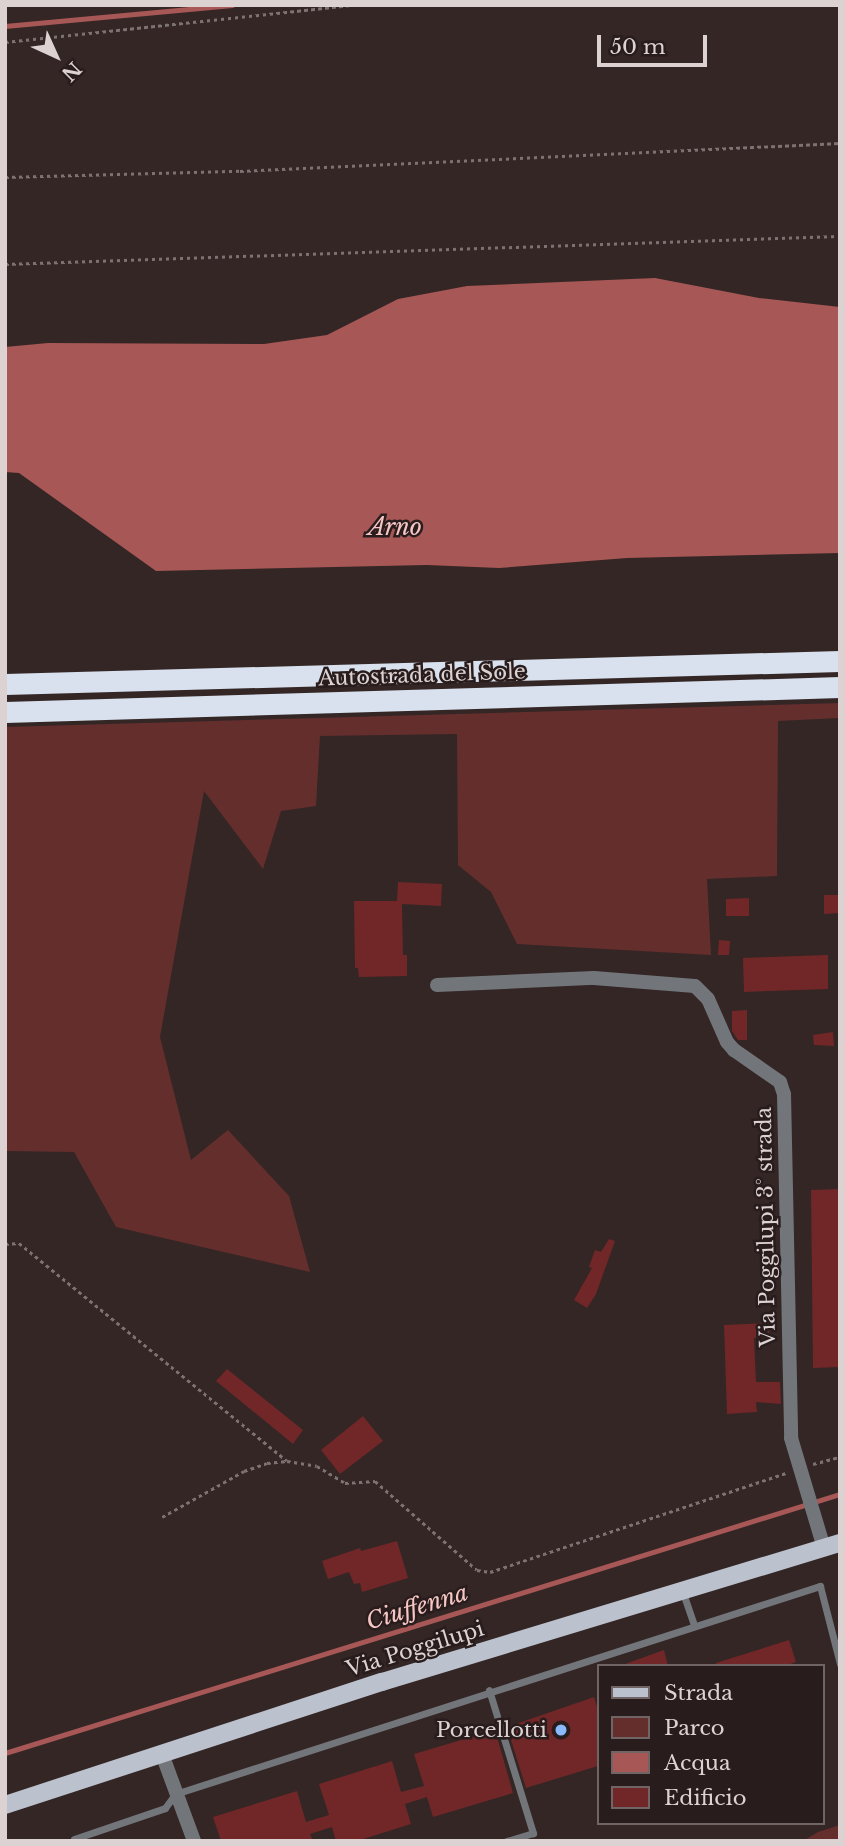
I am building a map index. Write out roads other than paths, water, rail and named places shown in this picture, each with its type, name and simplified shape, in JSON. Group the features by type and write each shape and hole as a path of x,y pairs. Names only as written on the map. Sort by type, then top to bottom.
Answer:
{"highway":[{"name":"Autostrada del Sole","path":"5,684 840,661"},
{"name":"Autostrada del Sole","path":"5,712 840,687"}],"main road":[{"name":"Via Poggilupi","path":"5,1805 382,1682 683,1592 828,1542"}],"street":[{"name":"Via Poggilupi 3° strada","path":"437,985 594,978 695,986 708,999 727,1042 734,1050 780,1082 784,1094 791,1438 828,1542"},
{"path":"162,1754 194,1841"}],"lane":[{"path":"74,1839 164,1808 175,1794 489,1690 820,1586 840,1664"},
{"path":"683,1592 694,1625"},
{"path":"489,1690 533,1833 506,1841"}],"water":[{"name":"Arno","path":"655,278 759,298 840,307 840,553 627,558 499,568 427,565 156,571 19,473 5,472 5,347 48,343 264,344 327,335 398,299 467,286"}],"waterway":[{"path":"5,26 232,5"},
{"name":"Ciuffenna","path":"5,1753 840,1494"}],"place":[{"name":"Porcellotti","path":"561,1730"}]}
